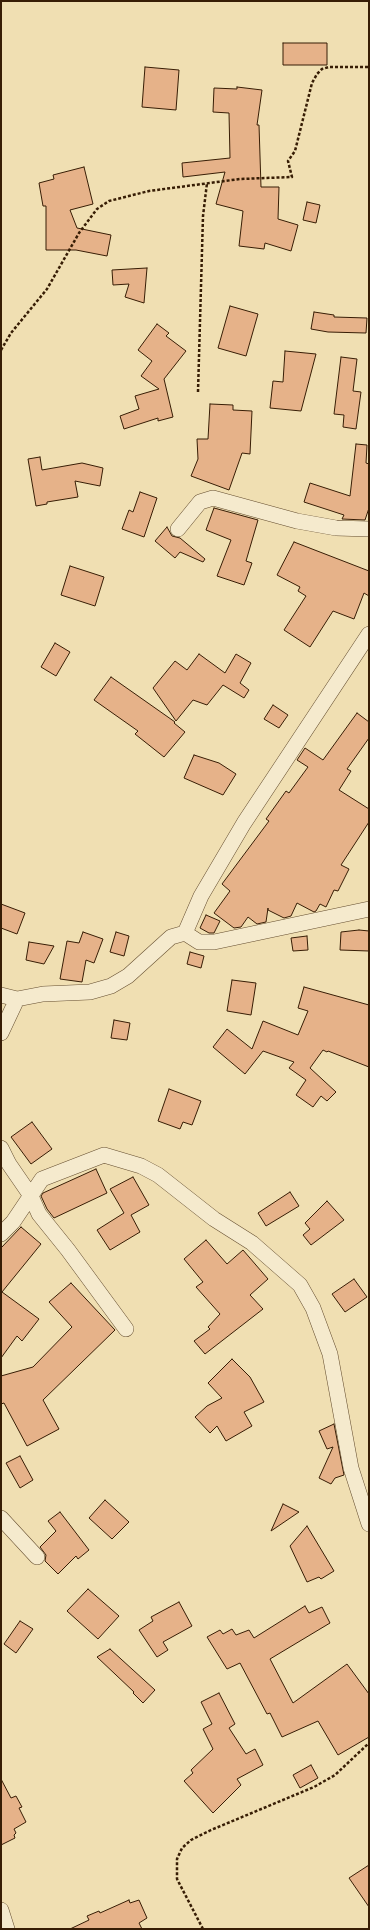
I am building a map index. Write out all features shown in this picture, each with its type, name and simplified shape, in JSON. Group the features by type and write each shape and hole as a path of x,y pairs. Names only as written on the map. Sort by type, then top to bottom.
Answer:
{"street":[{"path":"178,529 200,502 213,498 297,521 336,528 369,528"},
{"path":"184,933 201,896 244,823 369,634"},
{"path":"1,995 17,999 44,994 90,992 111,986 128,976 171,937 184,933 199,942 214,942 369,909"},
{"path":"1,1033 17,999"},
{"path":"1,1148 9,1164 31,1196 39,1214 68,1250 126,1329"},
{"path":"1,1234 13,1222 42,1179 104,1155 113,1156 141,1166 158,1175 214,1219 252,1243 300,1286 313,1308 330,1354 351,1468 368,1521"},
{"path":"1,1518 36,1557"},
{"path":"1,1910 8,1929"}],"path":[{"path":"1,350 11,333 47,289 79,233 97,209 110,201 149,191 240,179 292,177 288,161 295,151 312,83 317,74 329,67 369,67"},
{"path":"198,392 202,216 207,183"},
{"path":"203,1929 177,1879 177,1859 182,1848 191,1840 314,1788 335,1775 369,1743"}],"building":[{"path":"283,43 327,43 327,65 283,65"},
{"path":"145,67 179,70 176,110 142,107"},
{"path":"237,87 262,90 257,125 259,125 261,187 279,187 278,219 298,225 291,251 265,243 264,249 239,246 243,211 216,204 225,172 183,177 182,163 230,158 229,113 213,112 214,88 237,89"},
{"path":"84,167 93,204 70,210 77,228 111,235 107,256 76,250 46,250 46,206 43,206 39,183 54,179 53,175"},
{"path":"307,202 320,205 316,223 303,220"},
{"path":"147,268 144,303 125,297 129,284 113,285 112,270"},
{"path":"230,306 258,314 246,356 218,348"},
{"path":"314,312 334,315 334,317 367,318 366,333 328,332 311,329"},
{"path":"157,324 169,333 166,336 186,351 164,379 173,417 158,421 158,418 124,429 120,416 139,409 135,396 159,389 141,376 152,361 138,350"},
{"path":"285,351 316,354 301,411 270,408 273,381 283,382"},
{"path":"341,357 357,359 353,391 361,392 356,429 343,427 344,415 334,414"},
{"path":"210,404 233,405 233,410 252,411 250,454 242,453 229,490 191,476 198,459 197,439 208,439"},
{"path":"356,444 367,445 366,463 369,464 369,508 365,520 342,519 344,515 304,502 310,483 350,496"},
{"path":"40,457 42,470 82,463 103,468 100,486 75,481 78,497 47,502 47,504 36,506 28,459"},
{"path":"140,492 157,498 144,537 122,529 129,510 133,512"},
{"path":"214,508 258,520 246,561 252,563 244,585 217,576 231,540 206,530"},
{"path":"167,527 172,536 180,538 205,559 203,562 180,552 175,558 155,541"},
{"path":"294,542 369,571 369,596 364,593 354,619 333,611 310,647 284,630 306,596 298,591 300,587 277,575"},
{"path":"70,566 104,577 95,606 61,595"},
{"path":"55,643 70,652 56,676 41,667"},
{"path":"199,654 225,673 236,654 251,663 240,683 249,690 244,698 223,685 207,705 193,700 176,721 153,688 175,661 187,670"},
{"path":"111,677 175,722 174,723 185,732 164,757 135,734 138,731 94,700"},
{"path":"273,705 288,715 279,728 264,719"},
{"path":"357,713 369,722 369,738 347,769 351,771 339,790 369,809 369,822 341,865 349,869 338,891 334,890 326,907 320,904 314,912 297,903 291,916 284,918 268,910 268,908 266,922 257,924 248,917 241,927 234,928 214,913 230,891 222,884 269,821 266,819 286,791 289,793 308,767 297,760 305,748 323,760"},
{"path":"194,755 219,763 236,774 223,795 184,778"},
{"path":"1,904 25,913 17,934 1,928"},
{"path":"206,915 220,921 214,933 209,933 200,928"},
{"path":"359,930 369,931 369,951 340,950 341,932"},
{"path":"83,932 103,939 94,963 86,960 82,982 60,979 67,941 79,943"},
{"path":"116,932 129,936 124,956 110,952"},
{"path":"307,936 308,950 293,951 291,938"},
{"path":"29,942 54,946 44,964 26,960"},
{"path":"190,952 204,956 201,968 187,964"},
{"path":"232,980 256,983 251,1015 227,1011"},
{"path":"304,987 369,1005 369,1067 323,1050 310,1068 336,1092 327,1101 321,1096 313,1107 296,1095 306,1080 289,1068 294,1062 263,1051 245,1074 213,1047 227,1029 252,1049 263,1021 298,1035 308,1011 298,1008"},
{"path":"114,1020 130,1023 127,1040 111,1038"},
{"path":"169,1089 201,1101 192,1125 183,1122 180,1129 158,1121"},
{"path":"32,1122 52,1149 31,1164 11,1137"},
{"path":"96,1169 107,1193 54,1218 47,1209 41,1196 43,1193"},
{"path":"133,1177 149,1205 131,1215 140,1232 110,1250 97,1230 124,1213 110,1189"},
{"path":"290,1192 299,1206 266,1226 258,1213"},
{"path":"327,1201 344,1220 311,1245 303,1235 310,1229 305,1223"},
{"path":"21,1227 41,1244 2,1292 39,1319 22,1341 17,1336 1,1358 1,1248"},
{"path":"206,1240 227,1264 243,1250 268,1279 250,1295 263,1309 205,1354 194,1341 210,1329 208,1327 220,1314 196,1287 203,1282 184,1259"},
{"path":"354,1279 367,1297 345,1312 332,1294"},
{"path":"71,1283 115,1330 43,1400 59,1429 27,1446 4,1403 1,1404 1,1376 33,1367 72,1327 49,1302"},
{"path":"232,1359 250,1377 264,1402 244,1412 252,1426 226,1441 217,1426 210,1433 195,1417 207,1406 222,1398 208,1383"},
{"path":"334,1424 344,1475 335,1478 331,1484 319,1478 333,1447 327,1449 319,1431"},
{"path":"20,1456 33,1480 20,1488 6,1463"},
{"path":"105,1500 129,1522 112,1539 89,1518"},
{"path":"283,1504 299,1512 271,1531"},
{"path":"60,1512 89,1550 78,1559 76,1556 58,1574 45,1561 46,1555 40,1547 56,1531 48,1521"},
{"path":"307,1526 334,1571 321,1579 319,1577 307,1582 290,1546"},
{"path":"88,1589 119,1616 98,1639 67,1611"},
{"path":"179,1602 192,1626 163,1642 168,1650 157,1657 139,1630 153,1621 151,1617"},
{"path":"305,1606 309,1613 322,1607 330,1623 270,1659 293,1703 347,1664 369,1694 369,1737 338,1755 318,1721 282,1737 270,1713 267,1714 240,1663 227,1669 207,1637 220,1630 223,1634 232,1629 236,1635 249,1630 254,1638"},
{"path":"20,1621 33,1629 16,1653 4,1644"},
{"path":"110,1649 155,1690 143,1703 133,1693 134,1692 97,1657"},
{"path":"219,1693 235,1724 229,1728 246,1754 255,1749 263,1765 237,1779 241,1785 213,1813 184,1781 193,1773 191,1770 213,1749 203,1729 212,1724 201,1702"},
{"path":"311,1765 318,1778 300,1788 293,1775"},
{"path":"1,1779 11,1798 16,1796 22,1807 19,1808 26,1822 14,1829 16,1833 14,1835 15,1838 1,1845"},
{"path":"369,1865 369,1907 349,1878"},
{"path":"129,1900 130,1903 139,1900 147,1918 139,1923 142,1929 70,1929 89,1920 87,1916 99,1911 100,1913"}]}
